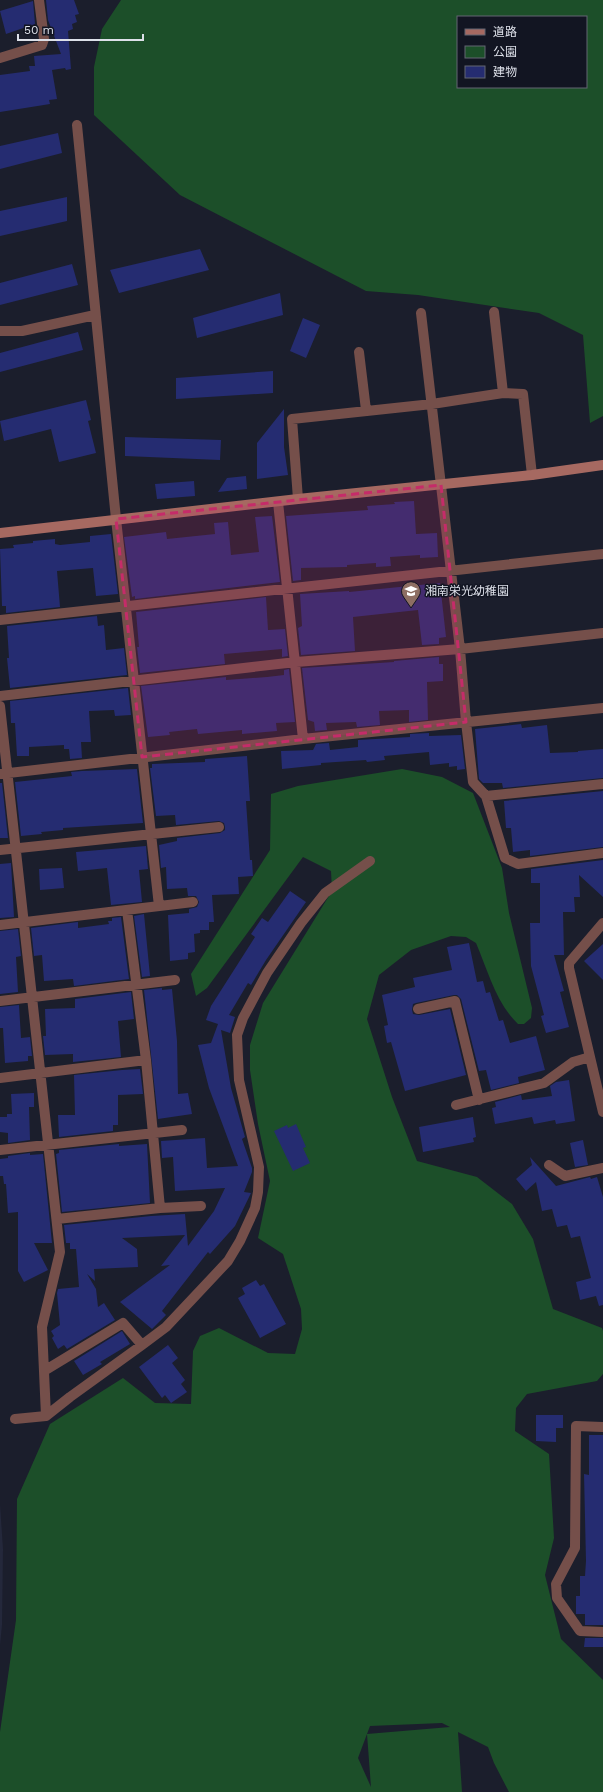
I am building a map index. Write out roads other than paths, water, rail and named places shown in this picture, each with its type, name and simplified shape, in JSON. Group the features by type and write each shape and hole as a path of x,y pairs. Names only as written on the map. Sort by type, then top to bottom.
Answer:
{"street":[{"path":"0,58 42,45 44,39 39,0"},
{"path":"77,125 116,519 159,906"},
{"path":"494,312 504,393"},
{"path":"421,314 460,648 473,782 486,796 505,858 518,864 603,853"},
{"path":"0,331 22,331 95,315"},
{"path":"359,352 366,410"},
{"path":"298,499 292,419 432,404 504,393 523,394 532,475"},
{"path":"0,533 298,499 532,475 603,465"},
{"path":"278,502 303,739"},
{"path":"0,620 603,554"},
{"path":"0,696 296,662 460,648 603,633"},
{"path":"0,706 4,773 16,848 50,1145 60,1252 42,1327 46,1416"},
{"path":"4,773 303,739 603,708"},
{"path":"486,796 603,784"},
{"path":"0,850 219,827"},
{"path":"15,1419 46,1416 142,1345 166,1327 228,1261 255,1208 258,1192 259,1167 239,1080 237,1035 243,1018 253,996 273,963 301,923 326,893 370,861"},
{"path":"0,925 193,902"},
{"path":"127,910 146,1060 160,1208"},
{"path":"603,922 569,963 603,1112"},
{"path":"0,1001 136,986 175,980"},
{"path":"418,1008 455,1001 479,1100"},
{"path":"456,1105 544,1083 573,1062 590,1057"},
{"path":"0,1078 146,1060"},
{"path":"0,1150 182,1130"},
{"path":"549,1165 565,1176 603,1168"},
{"path":"56,1219 160,1208 201,1206"},
{"path":"44,1371 123,1323 142,1345"},
{"path":"603,1427 576,1426 575,1548 556,1584 557,1598 580,1631 603,1632"}],"place":[{"name":"湘南栄光幼稚園","path":"411,608"}]}
